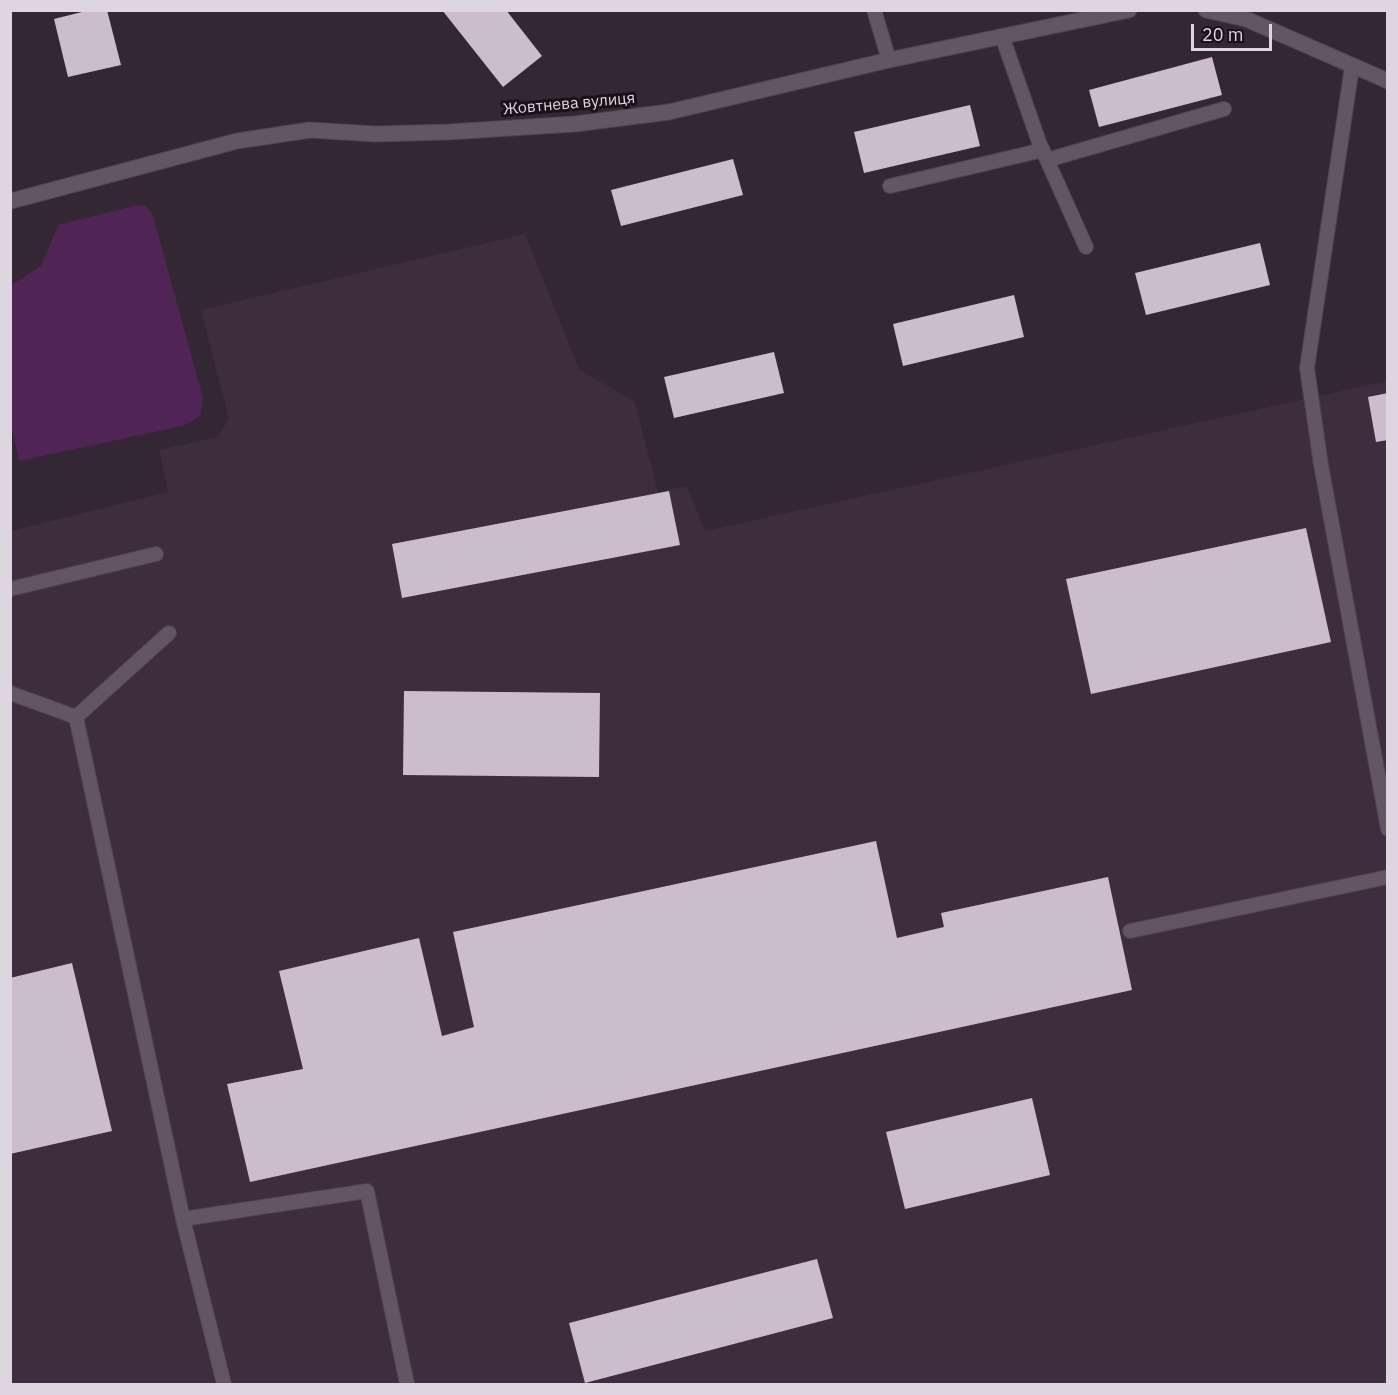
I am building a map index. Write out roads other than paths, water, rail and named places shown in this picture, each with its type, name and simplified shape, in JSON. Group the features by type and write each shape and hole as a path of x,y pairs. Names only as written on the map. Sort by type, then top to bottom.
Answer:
{"street":[{"name":"Жовтнева вулиця","path":"11,201 237,141 310,130 375,134 575,124 669,112 889,60 1129,10"},
{"path":"1206,10 1246,19 1388,81"}],"lane":[{"path":"874,10 889,60"},
{"path":"1002,36 1045,155 1086,247"},
{"path":"1352,67 1307,368 1321,465 1388,829"},
{"path":"890,186 1045,155 1224,109"},
{"path":"10,589 156,554"},
{"path":"76,717 169,633"},
{"path":"10,693 76,717"},
{"path":"76,717 183,1220 224,1384"},
{"path":"1130,931 1388,877"},
{"path":"183,1220 367,1191 407,1384"}]}
